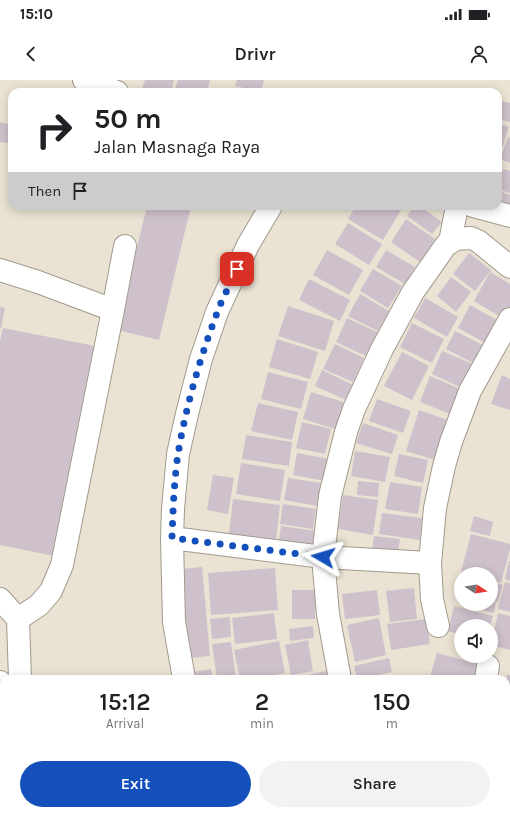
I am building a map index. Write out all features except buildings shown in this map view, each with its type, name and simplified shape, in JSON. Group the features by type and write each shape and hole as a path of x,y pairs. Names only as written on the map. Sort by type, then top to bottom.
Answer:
{"street":[{"path":"84,80 106,88"},
{"path":"183,675 174,622 172,538 178,454 186,414 201,360 217,312 248,245 269,210"},
{"path":"450,242 456,210"},
{"path":"488,210 510,216"},
{"path":"339,675 328,614 323,557 330,496 346,432 354,409 382,349 413,292 446,245 456,239 471,238 478,241 510,267"},
{"path":"18,619 39,605 51,591 62,565 125,246"},
{"path":"0,270 38,282 113,310"},
{"path":"438,626 432,599 430,580 435,508 451,442 470,391 510,319"},
{"path":"172,538 323,557 430,563"},
{"path":"0,600 18,619 20,675"}],"route":[{"path":"237,269 217,312 201,360 186,414 178,454 172,538 323,557"}]}
